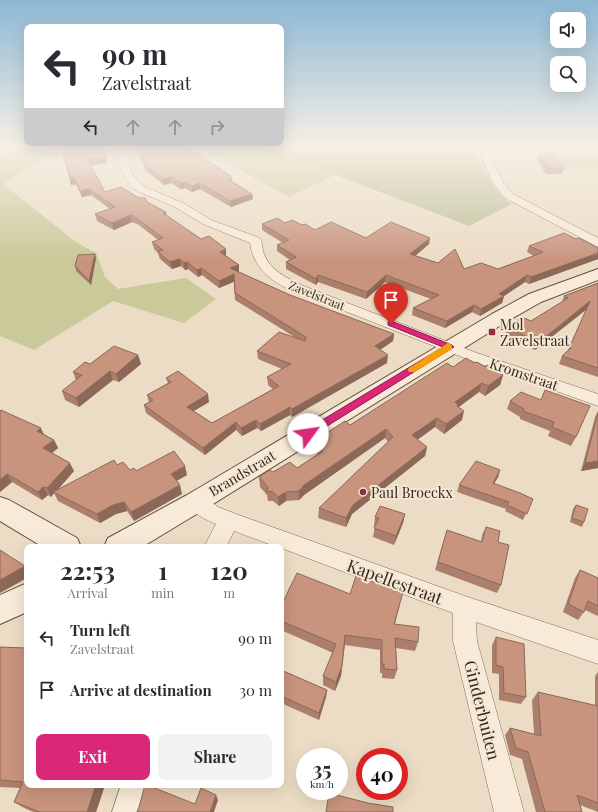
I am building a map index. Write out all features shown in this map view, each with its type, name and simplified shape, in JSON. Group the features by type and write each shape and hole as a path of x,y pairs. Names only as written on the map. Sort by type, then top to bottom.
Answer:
{"street":[{"name":"Zavelstraat","path":"135,185 144,191 179,206 207,222 256,242 258,254 270,272 282,281 296,288 450,347"},
{"path":"500,185 509,196 598,243"},
{"name":"Brandstraat","path":"123,544 196,502 450,347 535,298 598,274"},
{"name":"Kromstraat","path":"450,347 598,400"},
{"name":"Kapellestraat","path":"196,502 211,513 228,520 465,607 598,652"},
{"path":"0,508 62,544"},
{"path":"216,544 228,520"},
{"path":"0,610 24,598"},
{"name":"Ginderbuiten","path":"465,607 465,641 509,812"},
{"path":"127,812 134,788"}],"green space":[{"path":"0,185 4,185 76,242 96,253 105,277 118,289 186,278 216,299 184,323 113,301 34,350 0,336"},
{"path":"267,185 314,185 289,197"},
{"path":"361,185 493,185 506,200 512,204 469,226"}],"building":[{"path":"77,185 101,185 105,192 121,187 139,198 145,198 147,202 166,212 163,213 201,239 209,236 226,249 220,252 239,265 230,268 290,295 394,334 375,346 388,355 292,409 290,407 260,424 256,420 241,428 236,422 203,448 144,405 153,400 147,395 171,382 166,378 178,371 208,394 187,407 212,423 279,386 267,377 291,364 257,351 279,332 305,341 306,337 235,293 234,274 219,281 201,268 197,270 187,262 184,263 180,259 170,262 158,252 163,250 152,242 163,238 131,215 112,223 95,214 115,207 89,189 80,191"},
{"path":"203,185 237,185 252,194 230,201"},
{"path":"277,218 285,223 292,220 302,225 305,224 315,230 331,222 366,238 391,222 430,238 410,254 438,263 455,249 464,269 481,263 498,269 543,252 529,246 564,233 576,239 579,238 598,248 598,253 531,277 527,275 499,294 504,296 481,309 474,305 447,321 413,308 439,295 386,275 367,292 318,275 316,279 286,262 296,257 277,245 289,240 262,224"},
{"path":"95,254 89,281 75,266 78,255"},
{"path":"598,283 598,368 562,356 571,348 570,346 590,301 538,343 508,327 522,317 531,321 568,298 564,296"},
{"path":"114,346 138,355 116,374 110,371 76,398 62,391 82,375 73,372 85,362 90,364"},
{"path":"466,358 485,367 487,365 503,375 488,386 482,383 455,402 458,405 457,406 464,411 446,424 437,418 412,435 427,447 353,505 346,518 319,508 393,437 386,429 304,485 299,491 286,492 278,497 273,492 267,491 268,487 259,477 270,470 273,472 290,462 297,468 323,451 317,447 325,441 320,437 345,421 350,425 447,363 453,367"},
{"path":"545,390 590,406 576,437 552,427 554,422 523,411 524,409 510,401 521,392 541,400"},
{"path":"1,410 41,428 37,431 54,440 43,448 70,463 47,488 43,487 38,492 7,474 0,480"},
{"path":"598,413 598,461 585,463"},
{"path":"174,451 185,466 171,474 180,485 131,512 124,502 113,505 97,514 53,492 114,460 117,465 123,462 130,470 134,468 136,471"},
{"path":"476,461 500,470 493,483 533,499 527,514 507,505 509,502 459,485"},
{"path":"576,505 588,509 584,522 572,518"},
{"path":"380,506 405,514 396,536 374,528 379,518 375,517"},
{"path":"486,527 500,531 498,542 509,545 501,585 438,562 447,530 482,542"},
{"path":"0,550 24,567 0,580"},
{"path":"580,570 598,578 598,606 588,601 584,612 568,604"},
{"path":"297,573 350,594 356,576 403,592 394,624 419,627 418,642 395,638 397,670 384,669 384,664 382,664 382,640 345,635 342,666 336,682 323,676 336,644 284,622 284,600"},
{"path":"496,637 524,644 526,697 504,693 503,667 496,665"},
{"path":"0,647 24,648 24,788 95,788 87,812 40,812 14,802 23,782 0,780"},
{"path":"284,671 327,690 319,713 284,697"},
{"path":"538,692 598,706 598,803 577,795 582,812 545,812 528,752 516,748 510,728 541,736"},
{"path":"144,788 155,788 195,804 201,788 216,795 210,812 137,812"},
{"path":"348,798 393,807 393,812 326,812 328,800 348,800"}],"slow traffic":[{"path":"412,370 450,347 448,346"}],"place":[{"name":"Mol Zavelstraat","path":"492,332"},
{"name":"Paul Broeckx","path":"363,492"}],"route":[{"path":"308,434 450,347 391,324"}]}
